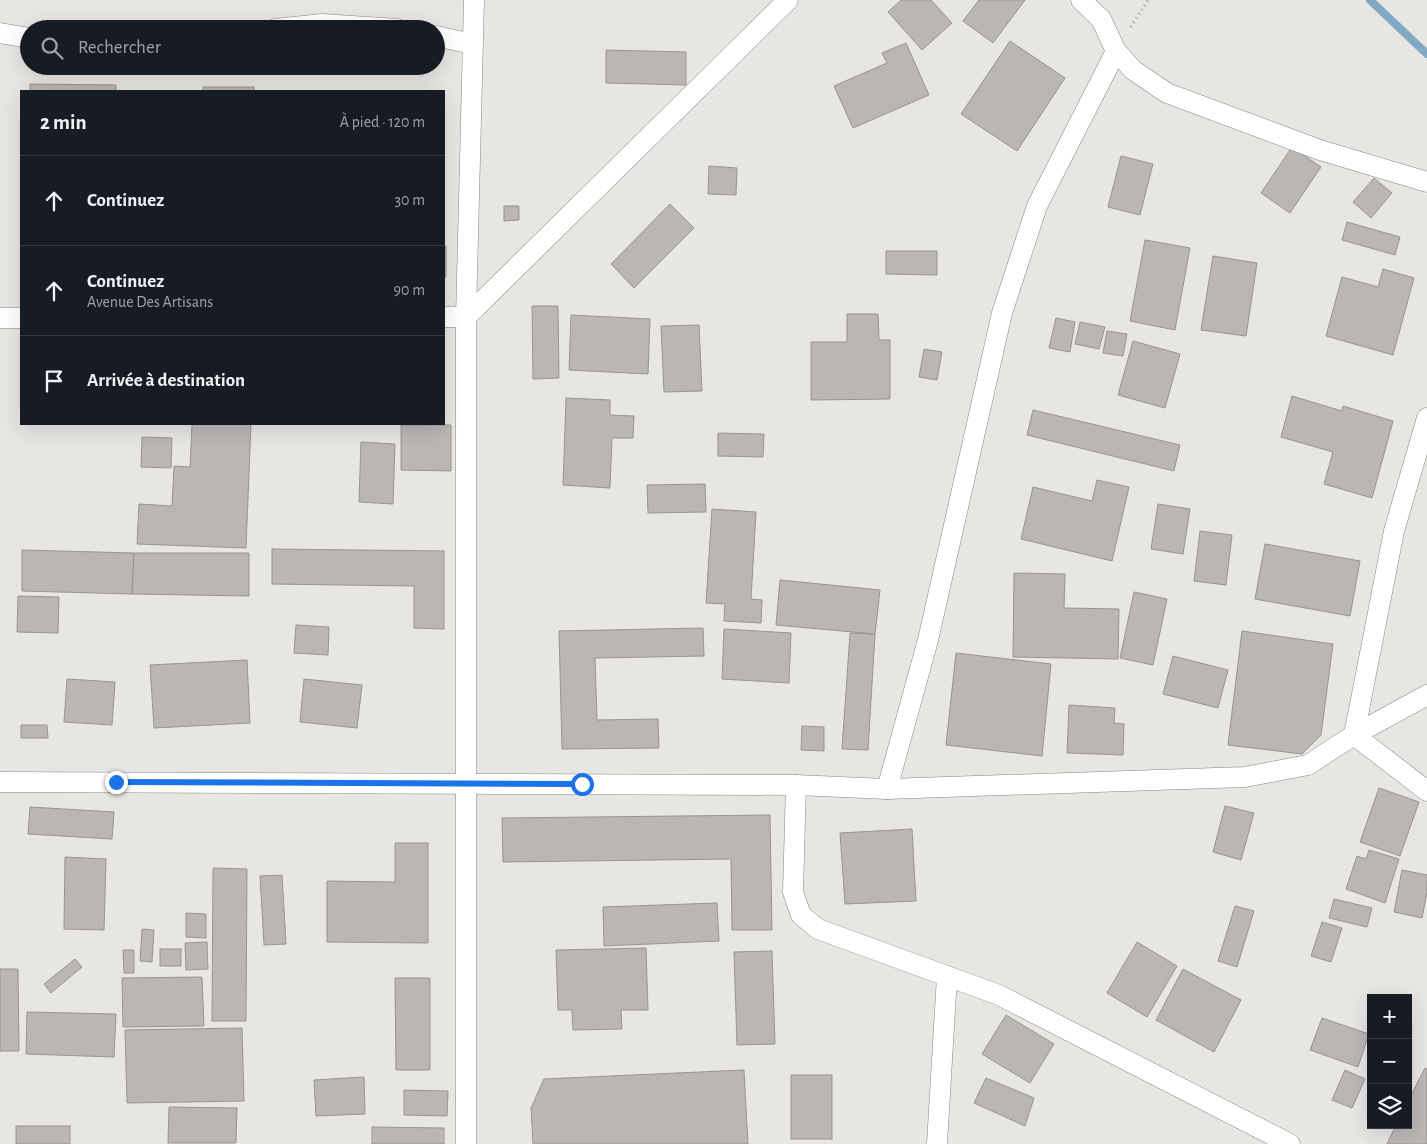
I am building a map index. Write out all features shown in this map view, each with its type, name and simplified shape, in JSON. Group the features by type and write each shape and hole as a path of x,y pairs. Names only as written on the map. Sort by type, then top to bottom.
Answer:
{"street":[{"path":"466,1144 466,317 474,0"},
{"path":"445,317 466,317 788,0"},
{"path":"1081,0 1101,20 1116,51 1133,70 1167,94 1320,150 1427,182"},
{"path":"0,33 20,36"},
{"path":"445,38 472,44"},
{"path":"887,789 928,640 1002,312 1037,206 1116,51"},
{"path":"0,318 20,318"},
{"path":"1354,735 1394,531 1427,418"},
{"path":"0,782 796,785 887,789 1245,777 1308,766 1354,735 1427,695"},
{"path":"1354,735 1427,791"},
{"path":"796,785 793,892 801,916 818,929 999,995 1290,1144"},
{"path":"937,1144 947,976"}],"building":[{"path":"901,0 931,0 952,23 922,50 888,12"},
{"path":"979,0 1025,0 993,43 963,21"},
{"path":"1010,41 1065,78 1017,151 961,114"},
{"path":"906,43 929,95 853,128 834,86 887,63 882,53"},
{"path":"606,50 686,52 686,85 606,83"},
{"path":"30,84 116,85 116,90 30,90"},
{"path":"203,87 254,87 254,90 203,90"},
{"path":"1292,147 1321,167 1290,213 1261,193"},
{"path":"1121,156 1153,164 1140,215 1108,207"},
{"path":"709,166 737,168 736,195 708,194"},
{"path":"1374,178 1392,193 1371,218 1353,202"},
{"path":"670,204 694,228 634,288 611,264"},
{"path":"504,206 519,206 519,220 504,221"},
{"path":"1347,222 1400,237 1395,255 1342,240"},
{"path":"1145,240 1190,248 1175,330 1130,321"},
{"path":"445,246 446,246 445,277"},
{"path":"886,251 937,251 937,275 886,274"},
{"path":"1213,256 1257,263 1246,336 1201,330"},
{"path":"1383,269 1414,278 1393,355 1326,336 1342,277 1378,287"},
{"path":"532,306 558,306 559,378 533,379"},
{"path":"847,314 878,314 879,340 890,340 890,399 811,400 811,342 847,342"},
{"path":"571,315 650,319 648,374 569,370"},
{"path":"1056,318 1075,322 1070,352 1049,348"},
{"path":"1080,322 1105,327 1099,349 1075,344"},
{"path":"699,325 702,391 664,392 661,326"},
{"path":"1107,331 1127,334 1123,356 1103,353"},
{"path":"1133,341 1180,354 1165,408 1118,395"},
{"path":"924,349 942,352 937,380 919,377"},
{"path":"1292,396 1342,411 1343,406 1393,421 1372,498 1324,484 1333,452 1281,437"},
{"path":"566,398 610,400 610,415 634,416 633,438 612,438 610,488 563,485"},
{"path":"1033,410 1180,445 1174,471 1027,435"},
{"path":"192,425 251,425 246,548 137,544 139,504 172,506 174,466 190,467"},
{"path":"401,425 451,425 451,471 401,470"},
{"path":"718,433 764,434 763,457 718,456"},
{"path":"142,437 172,438 171,468 141,467"},
{"path":"361,442 395,444 393,504 359,502"},
{"path":"1097,480 1129,487 1112,561 1021,539 1033,487 1092,501"},
{"path":"705,484 706,512 648,513 647,485"},
{"path":"1158,504 1190,509 1183,554 1151,549"},
{"path":"712,509 756,512 751,599 762,600 761,623 724,621 725,604 706,603"},
{"path":"1200,531 1232,535 1226,585 1194,581"},
{"path":"1265,544 1360,561 1350,616 1255,599"},
{"path":"272,549 444,551 444,629 414,628 414,586 272,584"},
{"path":"22,550 134,553 132,594 22,591"},
{"path":"134,553 249,553 249,596 132,594"},
{"path":"1014,573 1065,574 1064,608 1119,609 1118,659 1013,657"},
{"path":"780,580 880,590 875,634 776,625"},
{"path":"1134,592 1167,599 1153,665 1120,658"},
{"path":"18,596 59,597 58,633 17,632"},
{"path":"296,625 329,627 328,655 294,653"},
{"path":"703,628 704,656 595,658 597,720 658,719 659,748 562,749 559,631"},
{"path":"724,629 791,633 789,683 722,679"},
{"path":"1242,631 1333,644 1321,735 1302,754 1228,745"},
{"path":"850,633 875,634 868,750 842,749"},
{"path":"956,653 1051,664 1042,756 946,745"},
{"path":"1173,656 1228,670 1218,708 1163,694"},
{"path":"247,660 250,723 154,728 150,665"},
{"path":"67,679 115,682 112,725 64,722"},
{"path":"304,679 362,685 357,728 300,722"},
{"path":"1069,705 1115,708 1114,723 1124,724 1123,755 1067,753"},
{"path":"21,725 47,725 48,738 21,738"},
{"path":"802,726 824,727 824,751 801,750"},
{"path":"1379,788 1419,802 1400,856 1360,842"},
{"path":"1225,806 1254,813 1241,860 1213,852"},
{"path":"30,807 114,812 112,839 28,834"},
{"path":"770,815 772,930 732,930 731,859 503,862 502,818"},
{"path":"912,829 916,901 845,904 840,833"},
{"path":"395,843 428,843 428,943 327,942 327,881 395,882"},
{"path":"1369,850 1399,859 1385,903 1346,889 1357,856 1366,859"},
{"path":"65,857 106,859 104,930 64,929"},
{"path":"213,868 247,869 246,1021 212,1021"},
{"path":"1402,870 1427,875 1427,892 1422,918 1394,912"},
{"path":"282,875 286,944 264,945 260,876"},
{"path":"1334,899 1372,908 1367,927 1329,918"},
{"path":"717,903 719,941 604,946 603,907"},
{"path":"1235,906 1254,911 1237,967 1218,961"},
{"path":"186,913 206,914 206,938 186,937"},
{"path":"1322,922 1342,928 1331,962 1311,956"},
{"path":"142,929 154,930 152,962 140,961"},
{"path":"207,942 208,969 186,970 185,943"},
{"path":"1137,942 1177,966 1147,1017 1107,993"},
{"path":"646,948 648,1010 621,1010 622,1029 573,1030 572,1010 558,1010 556,950"},
{"path":"160,949 181,949 181,966 160,966"},
{"path":"123,950 134,950 134,973 124,973"},
{"path":"772,951 775,1044 737,1045 734,952"},
{"path":"75,959 82,967 51,993 44,984"},
{"path":"0,969 18,969 19,1051 0,1051"},
{"path":"1183,969 1241,1000 1214,1052 1156,1020"},
{"path":"202,977 204,1026 123,1027 122,978"},
{"path":"395,978 430,978 430,1070 396,1070"},
{"path":"27,1012 116,1014 114,1057 26,1054"},
{"path":"1006,1015 1054,1044 1030,1083 982,1054"},
{"path":"1322,1018 1367,1033 1367,1040 1358,1067 1310,1050"},
{"path":"242,1028 244,1101 127,1103 125,1030"},
{"path":"1425,1068 1427,1069 1427,1144 1387,1144 1394,1129 1412,1129 1412,1093"},
{"path":"744,1070 748,1144 533,1144 531,1108 544,1079"},
{"path":"1345,1070 1365,1079 1352,1108 1332,1100"},
{"path":"791,1075 832,1075 832,1139 791,1139"},
{"path":"364,1077 365,1114 316,1116 314,1080"},
{"path":"986,1078 1034,1098 1025,1126 974,1103"},
{"path":"404,1090 448,1091 447,1116 404,1115"},
{"path":"169,1107 237,1108 236,1143 168,1143"},
{"path":"16,1126 70,1126 70,1144 16,1144"},
{"path":"372,1127 444,1128 444,1144 372,1144"}],"waterway":[{"path":"1370,0 1427,54"}],"route":[{"path":"116,782 582,784"}]}
